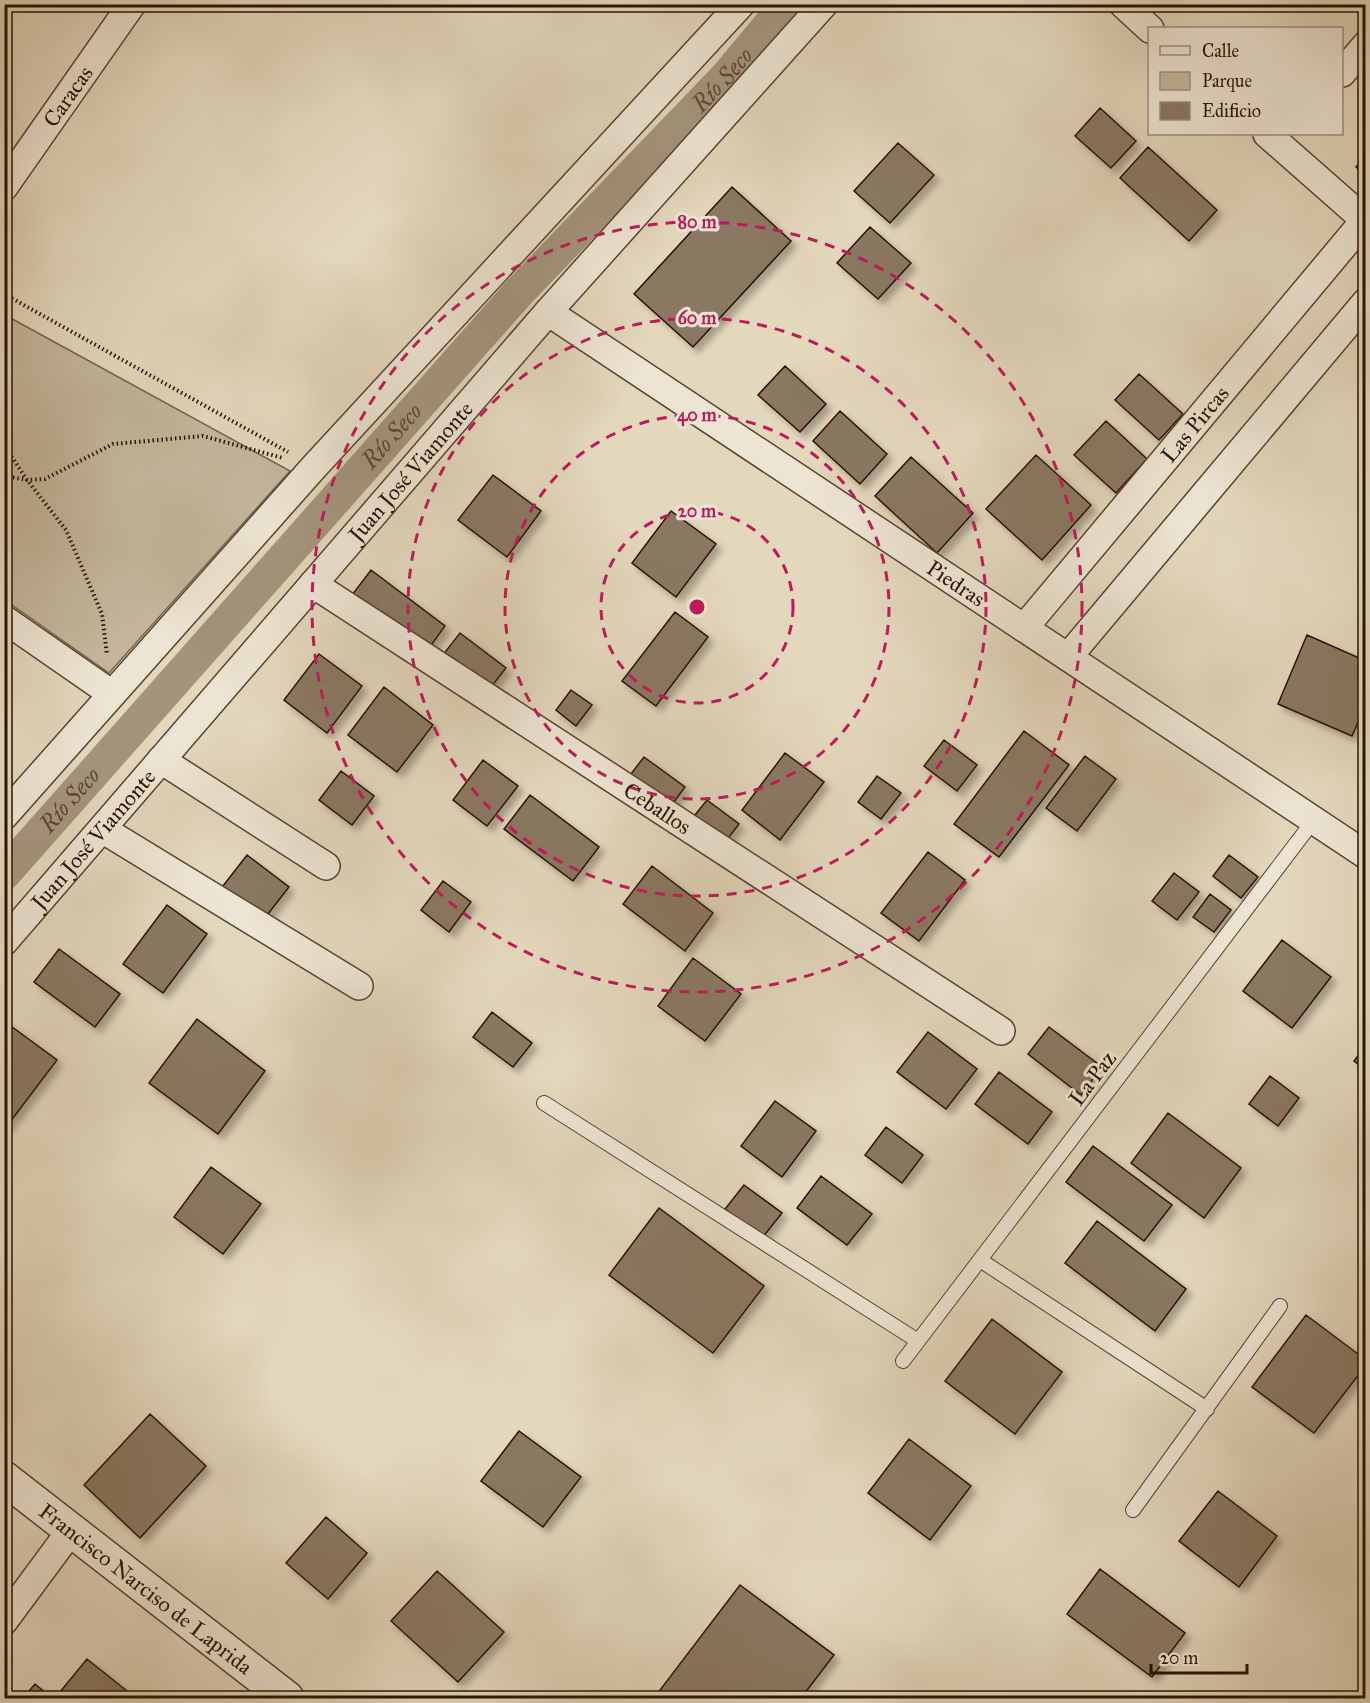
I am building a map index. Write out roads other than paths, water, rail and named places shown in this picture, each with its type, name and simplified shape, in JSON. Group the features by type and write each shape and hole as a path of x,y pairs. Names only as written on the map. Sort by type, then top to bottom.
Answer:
{"street":[{"name":"Caracas","path":"4,187 132,4"},
{"path":"4,816 314,466 741,4"},
{"name":"Juan José Viamonte","path":"4,942 548,312 824,4"},
{"path":"1122,4 1148,27"},
{"path":"1343,71 1365,45"},
{"path":"1279,137 1365,220"},
{"name":"Las Pircas","path":"1024,628 1365,220"},
{"path":"1068,657 1365,302"},
{"name":"Piedras","path":"548,312 1365,855"},
{"name":"Ceballos","path":"314,584 1001,1031"},
{"path":"4,619 112,694"},
{"path":"161,760 326,866"},
{"path":"102,829 359,986"},
{"name":"Francisco Narciso de Laprida","path":"4,1478 287,1698"},
{"path":"4,1621 72,1529"}],"lane":[{"name":"La Paz","path":"903,1361 1314,820"},
{"path":"543,1103 918,1341"},
{"path":"980,1260 1208,1409"},
{"path":"1133,1510 1208,1409 1280,1306"}],"waterway":[{"name":"Río Seco","path":"4,874 519,292 726,77 787,4"}]}
